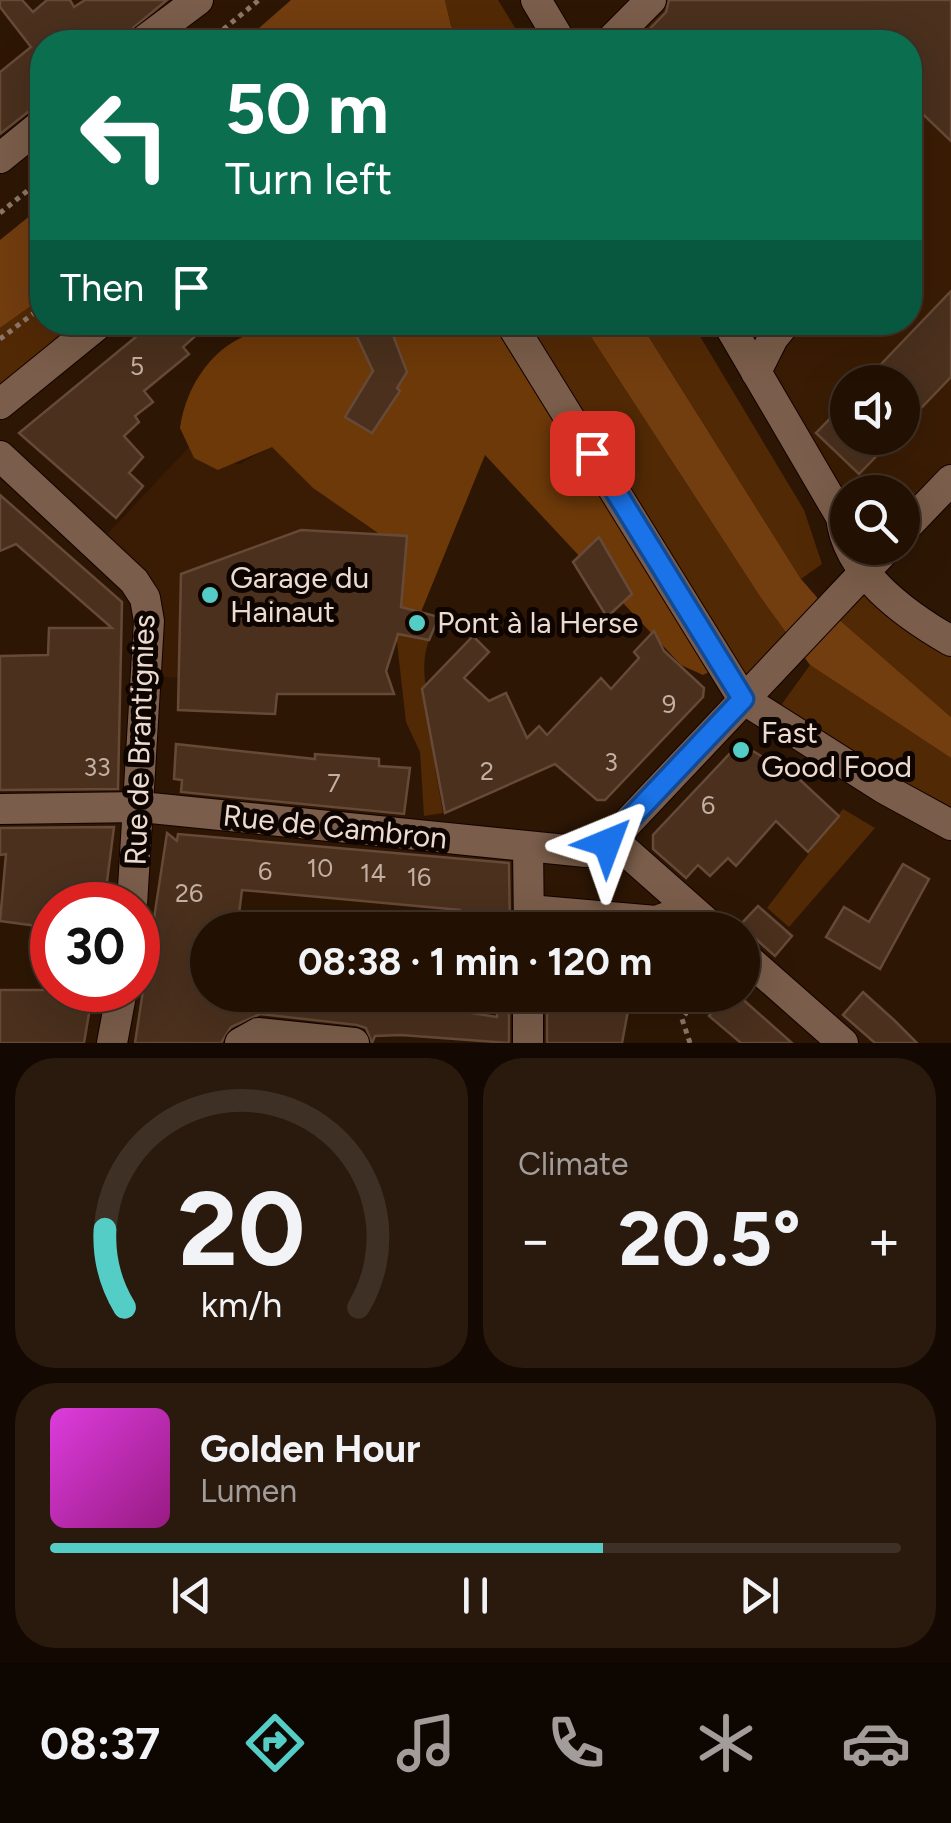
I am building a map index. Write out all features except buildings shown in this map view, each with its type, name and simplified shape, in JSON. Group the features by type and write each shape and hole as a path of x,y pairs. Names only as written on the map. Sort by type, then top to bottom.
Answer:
{"street":[{"path":"158,30 198,0"},
{"path":"536,0 554,30"},
{"path":"621,30 651,0"},
{"path":"0,158 30,134"},
{"path":"0,404 85,335"},
{"path":"519,335 753,689 885,790 951,826"},
{"path":"735,335 841,517 846,550 858,578 951,641"},
{"path":"756,372 778,335"},
{"name":"Rue de Brantignies","path":"0,456 134,580 145,598 149,622 134,882"},
{"path":"920,512 951,480"},
{"path":"694,912 612,839 871,565"},
{"name":"Rue de Cambron","path":"0,809 141,808 576,853 596,849 612,839"},
{"path":"528,847 529,912"},
{"path":"682,912 690,909"},
{"path":"760,970 844,1043"},
{"path":"112,1043 118,1012"},
{"path":"528,1012 528,1043"},
{"path":"240,1043 258,1033 354,1043"}],"path":[{"path":"222,30 258,0"},
{"path":"0,213 30,189"},
{"path":"0,339 30,315"},
{"path":"687,1012 682,1020 690,1043"}],"shaded area":[{"path":"291,0 445,0 454,30 257,30"},
{"path":"445,0 498,0 517,30 454,30"},
{"path":"651,0 951,0 951,480 920,513 920,475 830,475 830,498 734,335 922,335 922,30 621,30"},
{"path":"30,216 30,307 0,328 0,240"},
{"path":"30,307 30,335 86,335 0,404 0,328"},
{"path":"248,335 517,335 713,670 703,675 681,665 485,455 421,612 399,606 395,545 313,488 272,447 218,470 194,458 180,428 185,407 203,370 233,342"},
{"path":"518,335 590,335 761,598 797,642 745,697"},
{"path":"590,335 648,335 801,579 828,610 951,717 951,758 810,665 761,598"},
{"path":"648,335 699,335 804,510 822,564 801,579"},
{"path":"272,446 313,488 395,546 378,690 349,695 147,675 149,621 96,546 189,447 194,458 240,464"},
{"path":"864,572 951,641 951,717 828,610"},
{"path":"396,634 429,640 425,685 444,763 435,767 443,813 424,816 420,752 406,722"},
{"path":"810,665 951,758 951,816 786,718 782,704"},
{"path":"843,809 875,828 789,927 767,908"}],"place":[{"name":"Garage du Hainaut","path":"210,595"},
{"name":"Pont à la Herse","path":"417,623"},
{"name":"Fast Good Food","path":"741,750"}],"route":[{"path":"592,453 743,699 607,843"}]}
